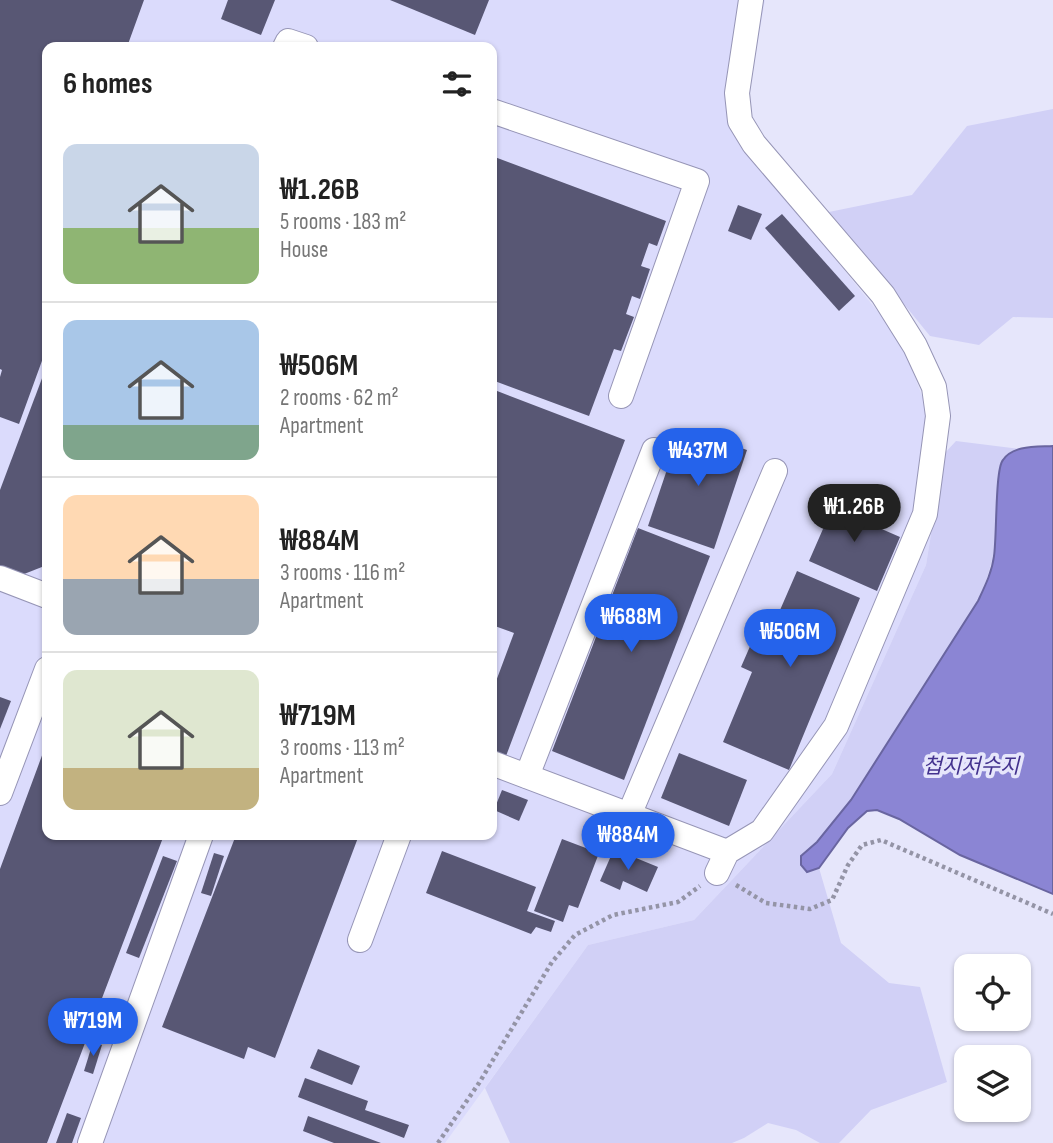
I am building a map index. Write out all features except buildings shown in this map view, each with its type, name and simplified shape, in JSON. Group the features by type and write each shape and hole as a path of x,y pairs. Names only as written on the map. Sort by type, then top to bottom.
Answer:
{"street":[{"path":"497,765 629,815 722,862 762,831 836,726 925,514 938,416 934,387 915,346 883,295 754,144 740,121 737,93 751,0"},
{"path":"497,113 697,181 621,396"},
{"path":"527,776 654,450"},
{"path":"629,815 775,471"},
{"path":"0,578 42,594"},
{"path":"0,793 42,683"},
{"path":"90,1143 199,840"},
{"path":"359,940 397,840"}],"path":[{"path":"438,1143 479,1083 552,962 575,935 613,915 678,902 722,862 766,903 810,909 832,900 848,865 862,845 881,840 1053,914"}],"shaded area":[{"path":"0,0 765,0 744,120 770,179 901,340 944,454 926,565 832,774 694,920 588,945 445,1143 0,1143"},
{"path":"1053,109 1053,318 1013,317 979,345 930,336 829,212 912,195 967,126"},
{"path":"956,441 1019,449 1001,461 997,532 985,584 978,601 851,800 817,842 801,856 807,871 819,868 841,943 889,983 920,987 947,1082 871,1110 839,1143 820,1143 796,1130 768,1123 732,1143 510,1143 485,1088 588,945 694,920 832,774 926,565 944,454"}],"water":[{"name":"첩지저수지","path":"1053,446 1053,894 960,855 899,819 877,810 867,811 848,828 819,868 807,872 801,865 801,856 817,842 851,800 978,601 993,562 999,476 1003,460 1019,449"}]}
